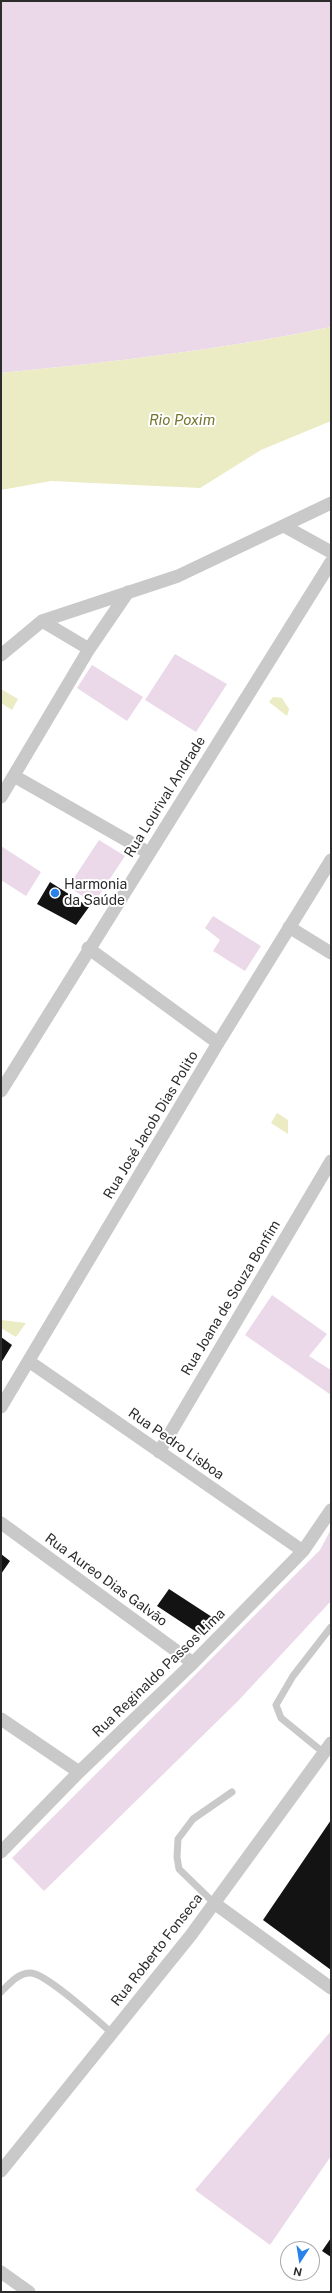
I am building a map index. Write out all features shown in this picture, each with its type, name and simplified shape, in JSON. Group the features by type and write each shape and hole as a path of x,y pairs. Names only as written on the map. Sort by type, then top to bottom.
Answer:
{"street":[{"path":"1,655 42,621 178,576 331,503"},
{"path":"284,526 331,552"},
{"name":"Rua Lourival Andrade","path":"1,1091 88,948 331,562"},
{"path":"1,796 89,649 128,592"},
{"path":"42,621 89,649"},
{"path":"14,776 149,853"},
{"name":"Rua José Jacob Dias Polito","path":"1,1407 30,1362 218,1043 331,860"},
{"path":"290,927 331,953"},
{"path":"88,948 218,1043"},
{"name":"Rua Joana de Souza Bonfim","path":"159,1452 331,1161"},
{"name":"Rua Pedro Lisboa","path":"30,1362 303,1552"},
{"name":"Rua Reginaldo Passos Lima","path":"1,1852 79,1772 193,1663 303,1552 331,1510"},
{"name":"Rua Aureo Dias Galvão","path":"1,1524 193,1663"},
{"path":"1,1719 79,1772"},
{"name":"Rua Roberto Fonseca","path":"1,2171 191,1935 327,1748"},
{"path":"214,1903 331,1988"},
{"path":"1,2272 29,2292"}],"lane":[{"path":"327,1748 281,1718 276,1705 293,1676 331,1627"},
{"path":"214,1903 179,1869 177,1857 178,1839 193,1819 232,1792"},
{"path":"1,1992 13,1980 24,1974 38,1974 54,1984 112,2033"}],"shaded area":[{"path":"1,1 331,1 331,327 208,349 125,360 1,373"},
{"path":"175,654 227,684 196,732 145,700"},
{"path":"92,665 143,697 127,721 77,688"},
{"path":"99,840 125,856 94,903 68,887"},
{"path":"1,846 41,872 26,896 1,880"},
{"path":"213,916 261,946 245,971 213,951 220,940 205,928"},
{"path":"272,1295 327,1334 309,1356 331,1370 331,1395 245,1335"},
{"path":"331,1529 331,1601 238,1701 44,1891 12,1858 320,1550"},
{"path":"331,2031 331,2156 270,2245 195,2190"}],"water":[{"name":"Rio Poxim","path":"331,327 331,421 261,450 200,488 51,481 1,490 1,373 125,360 208,349"},
{"path":"1,689 18,699 12,710 1,703"},
{"path":"273,697 282,698 289,709 287,716 269,702"},
{"path":"277,1113 288,1120 288,1134 271,1123"},
{"path":"2,1320 26,1323 16,1337 1,1328"}],"building":[{"name":"Harmonia da Saúde","path":"50,882 89,907 76,925 37,904"},
{"path":"1,1337 12,1345 1,1363"},
{"path":"1,1554 10,1561 1,1574"},
{"path":"169,1589 212,1617 201,1635 157,1606"},
{"path":"331,1820 331,1970 263,1920"},
{"path":"331,2238 331,2257 322,2251"}],"place":[{"name":"Harmonia da Saúde","path":"55,893"}]}
